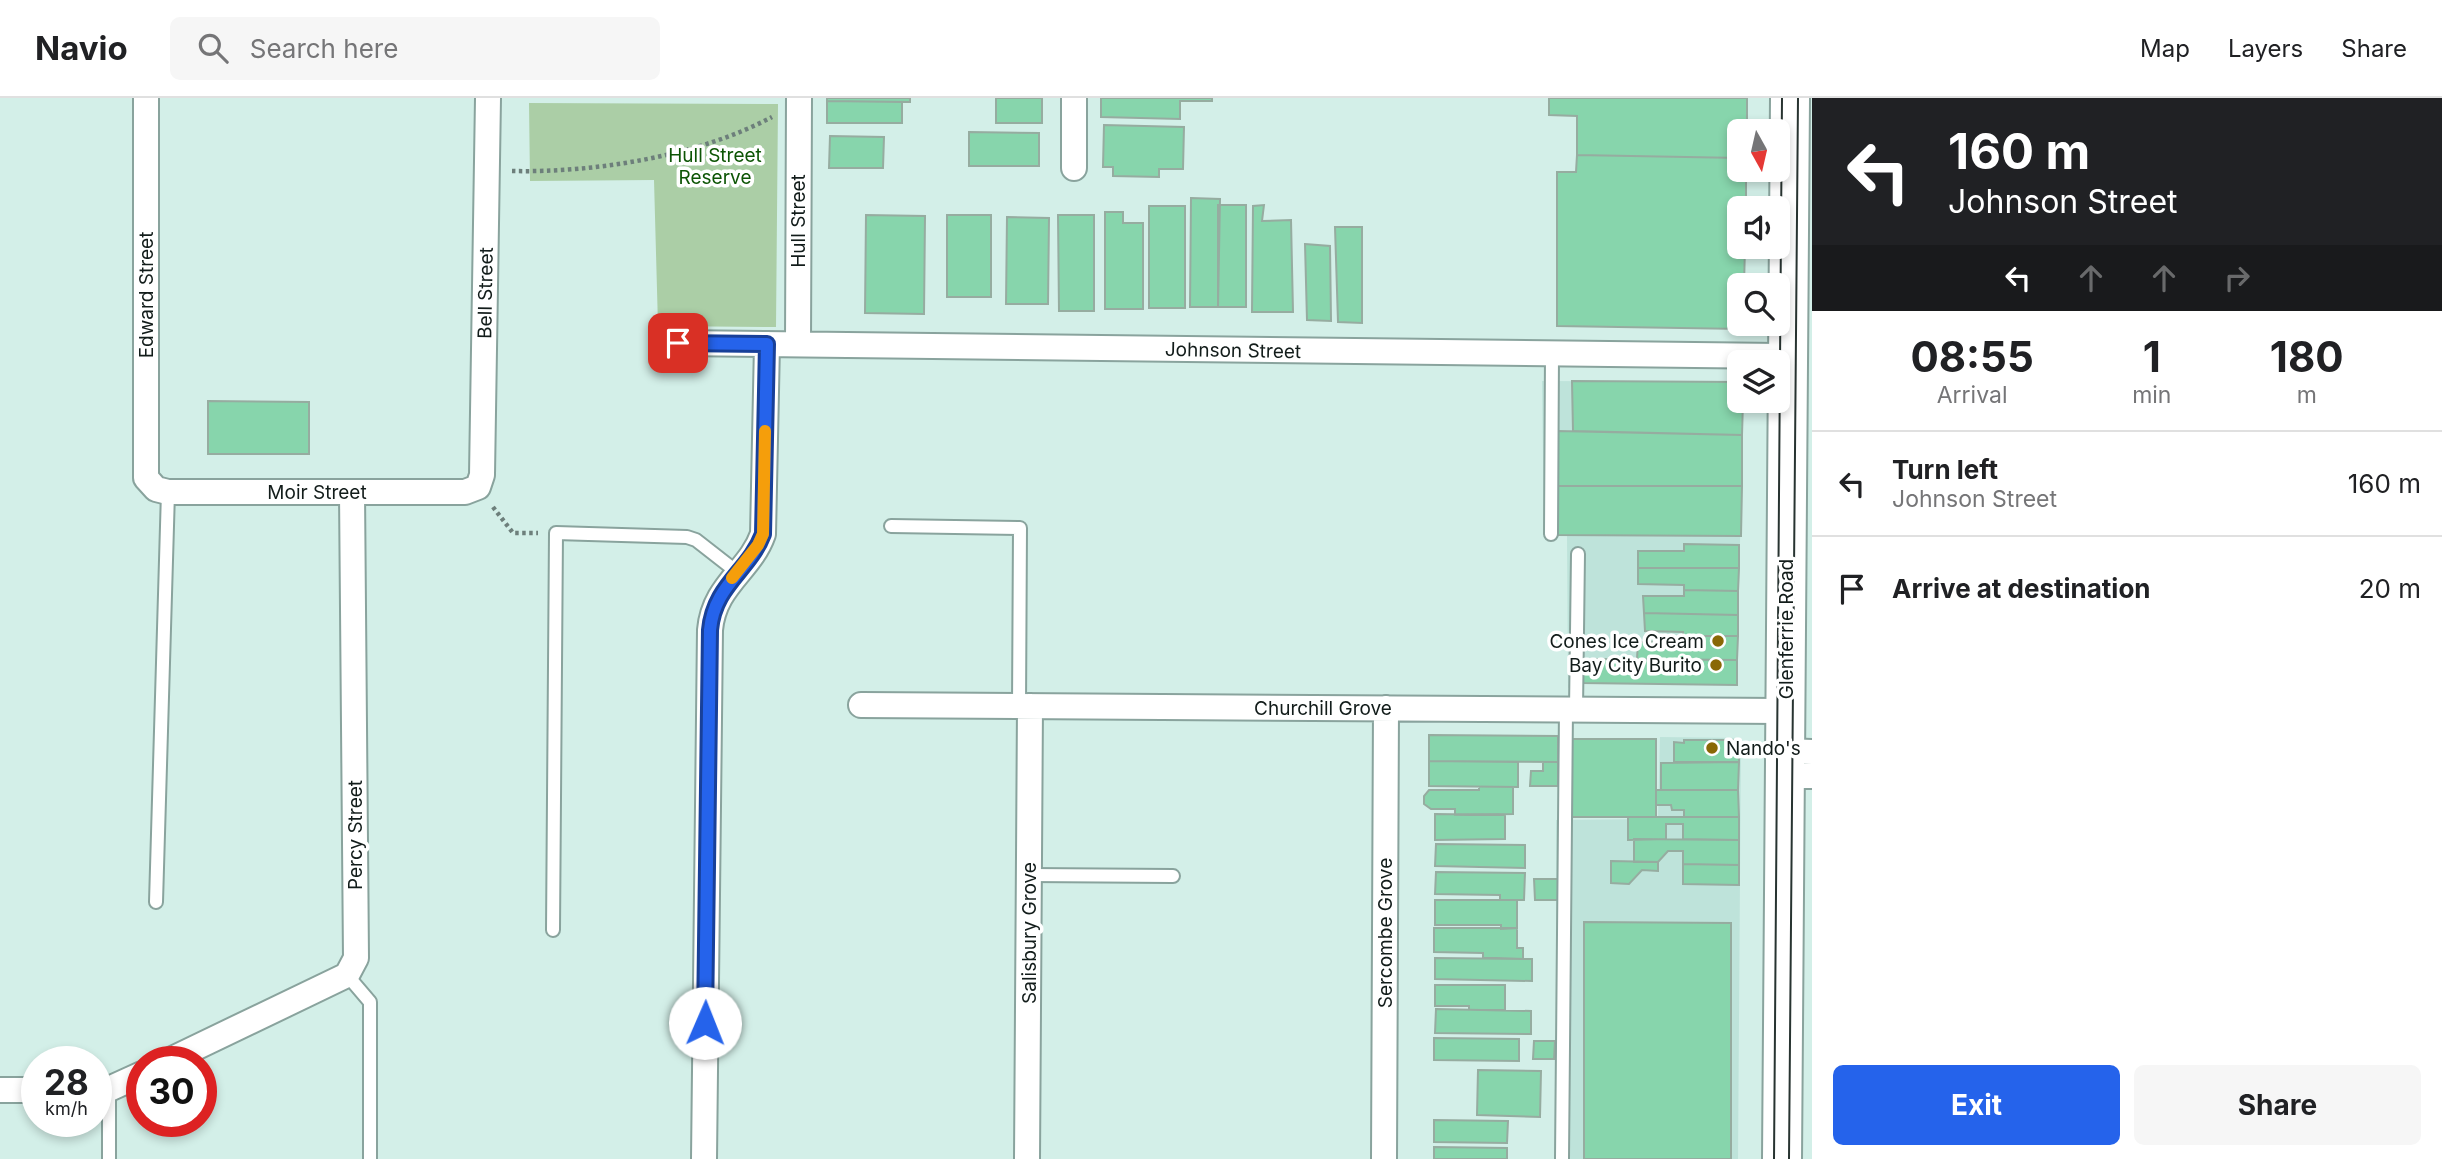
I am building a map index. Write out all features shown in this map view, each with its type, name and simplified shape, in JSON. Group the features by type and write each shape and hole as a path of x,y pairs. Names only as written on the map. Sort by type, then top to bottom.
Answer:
{"main road":[{"name":"Glenferrie Road","path":"1789,350 1800,239 1790,98"},
{"name":"Glenferrie Road","path":"1782,1159 1799,764 1785,711 1788,413"}],"street":[{"name":"Edward Street","path":"146,98 146,478 162,490"},
{"name":"Bell Street","path":"478,487 482,475 488,98"},
{"path":"1074,98 1074,168"},
{"name":"Hull Street","path":"798,344 799,102"},
{"name":"Johnson Street","path":"678,343 1727,355"},
{"path":"704,1159 709,642 714,606 763,534 767,344"},
{"name":"Moir Street","path":"162,490 464,492 478,487"},
{"name":"Percy Street","path":"347,975 356,958 352,492"},
{"name":"Churchill Grove","path":"861,705 1785,711"},
{"name":"Salisbury Grove","path":"1024,706 1029,875 1027,1159"},
{"name":"Sercombe Grove","path":"1384,1159 1386,708"},
{"path":"199,1046 347,975"},
{"path":"0,1090 21,1090"}],"lane":[{"path":"1550,534 1552,354"},
{"path":"156,902 162,490"},
{"path":"891,526 1020,528 1024,706"},
{"path":"554,930 556,533 687,537 696,540 737,572"},
{"path":"1562,1159 1571,709 1578,554"},
{"path":"1029,875 1173,876"},
{"path":"347,975 370,1002 370,1159"},
{"path":"107,1137 109,1159"}],"path":[{"path":"487,170 549,172 626,162 709,142 748,129 799,102"},
{"path":"478,487 513,533 556,533"}],"shaded area":[{"path":"1542,381 1727,382 1727,413 1743,413 1737,685 1582,683 1568,688 1567,536 1544,535"},
{"path":"1660,737 1741,738 1738,1159 1557,1159 1556,820 1658,819"}],"green space":[{"name":"Hull Street Reserve","path":"529,103 778,104 776,327 658,326 654,180 530,181"}],"building":[{"path":"827,98 910,98 910,102 827,101"},
{"path":"996,98 1042,98 1042,123 996,123"},
{"path":"1101,98 1212,98 1212,101 1180,101 1180,119 1101,117"},
{"path":"1549,98 1747,98 1747,119 1727,119 1727,158 1577,155 1577,116 1549,115"},
{"path":"827,101 902,102 902,123 827,123"},
{"path":"1104,125 1184,127 1183,169 1159,169 1159,177 1113,176 1113,167 1103,167"},
{"path":"969,132 1039,133 1039,166 969,166"},
{"path":"830,136 884,137 883,168 829,168"},
{"path":"1577,155 1727,158 1727,182 1746,182 1746,196 1727,196 1727,259 1745,259 1744,273 1727,273 1727,329 1557,326 1557,172 1576,172"},
{"path":"1191,198 1220,199 1218,307 1190,307"},
{"path":"1218,205 1246,205 1246,307 1218,307"},
{"path":"1264,205 1262,221 1291,220 1293,312 1252,312 1253,206"},
{"path":"1149,206 1185,206 1185,308 1149,308"},
{"path":"1105,212 1123,212 1123,223 1143,223 1143,309 1105,309"},
{"path":"866,215 925,216 924,314 865,313"},
{"path":"947,215 991,215 991,297 947,297"},
{"path":"1058,215 1094,215 1094,311 1059,311"},
{"path":"1007,217 1049,218 1048,304 1006,304"},
{"path":"1335,227 1362,227 1362,323 1338,322"},
{"path":"1305,244 1330,246 1331,321 1307,320"},
{"path":"1572,381 1727,382 1727,413 1743,413 1742,435 1573,431"},
{"path":"208,401 309,402 309,454 208,454"},
{"path":"1557,431 1742,435 1742,486 1557,486"},
{"path":"1557,486 1742,486 1741,536 1556,535"},
{"path":"1684,544 1739,545 1739,568 1638,568 1638,551 1684,551"},
{"path":"1638,568 1739,568 1738,591 1684,590 1684,585 1638,584"},
{"path":"1684,590 1738,591 1738,615 1644,613 1643,596 1684,596"},
{"path":"1644,613 1738,615 1738,636 1683,636 1683,632 1645,631"},
{"path":"1683,636 1738,636 1737,660 1637,659 1638,642 1683,641"},
{"path":"1581,659 1737,660 1737,685 1582,683"},
{"path":"1429,735 1558,736 1558,762 1429,761"},
{"path":"1572,739 1656,739 1656,817 1572,817"},
{"path":"1684,740 1739,740 1739,762 1674,762 1674,742 1684,743"},
{"path":"1429,761 1518,762 1518,787 1429,786"},
{"path":"1543,762 1558,762 1558,786 1530,786 1531,771 1543,771"},
{"path":"1739,762 1738,790 1661,790 1661,763"},
{"path":"1479,787 1513,787 1513,814 1455,815 1455,809 1431,809 1424,804 1424,796 1429,790 1479,790"},
{"path":"1656,790 1738,790 1739,817 1684,817 1684,810 1672,810 1671,805 1656,805"},
{"path":"1435,814 1505,815 1505,839 1435,840"},
{"path":"1628,817 1739,817 1739,840 1683,839 1683,824 1666,824 1666,839 1628,840"},
{"path":"1634,839 1739,840 1739,865 1683,864 1683,851 1668,851 1658,862 1634,862"},
{"path":"1436,844 1525,845 1525,868 1435,866"},
{"path":"1611,861 1658,862 1658,871 1642,870 1629,884 1611,883"},
{"path":"1683,864 1739,865 1739,885 1683,884"},
{"path":"1436,872 1525,873 1524,900 1500,900 1500,895 1435,894"},
{"path":"1534,879 1558,879 1558,900 1535,900"},
{"path":"1435,900 1517,900 1517,928 1501,929 1501,925 1435,925"},
{"path":"1584,922 1731,923 1731,1159 1584,1159"},
{"path":"1434,928 1517,928 1517,948 1523,948 1523,959 1483,958 1483,953 1434,952"},
{"path":"1435,958 1532,959 1532,981 1435,979"},
{"path":"1435,985 1505,985 1505,1010 1435,1006"},
{"path":"1436,1009 1531,1011 1531,1034 1435,1033"},
{"path":"1434,1038 1519,1039 1519,1061 1434,1060"},
{"path":"1534,1041 1555,1041 1554,1059 1533,1059"},
{"path":"1478,1070 1541,1071 1540,1117 1477,1115"},
{"path":"1434,1120 1508,1121 1507,1143 1434,1142"},
{"path":"1434,1147 1507,1148 1507,1159 1434,1159"}],"tram line":[{"path":"1774,1159 1782,98"},
{"path":"1789,1159 1798,98"}],"slow traffic":[{"path":"732,578 758,545 763,534 765,431"}],"place":[{"name":"Cones Ice Cream","path":"1718,641"},
{"name":"Bay City Burito","path":"1716,665"},
{"name":"Nando's","path":"1712,748"}],"route":[{"path":"678,343 767,344 763,534 758,545 723,591 714,606 711,619 705,1023"}]}
